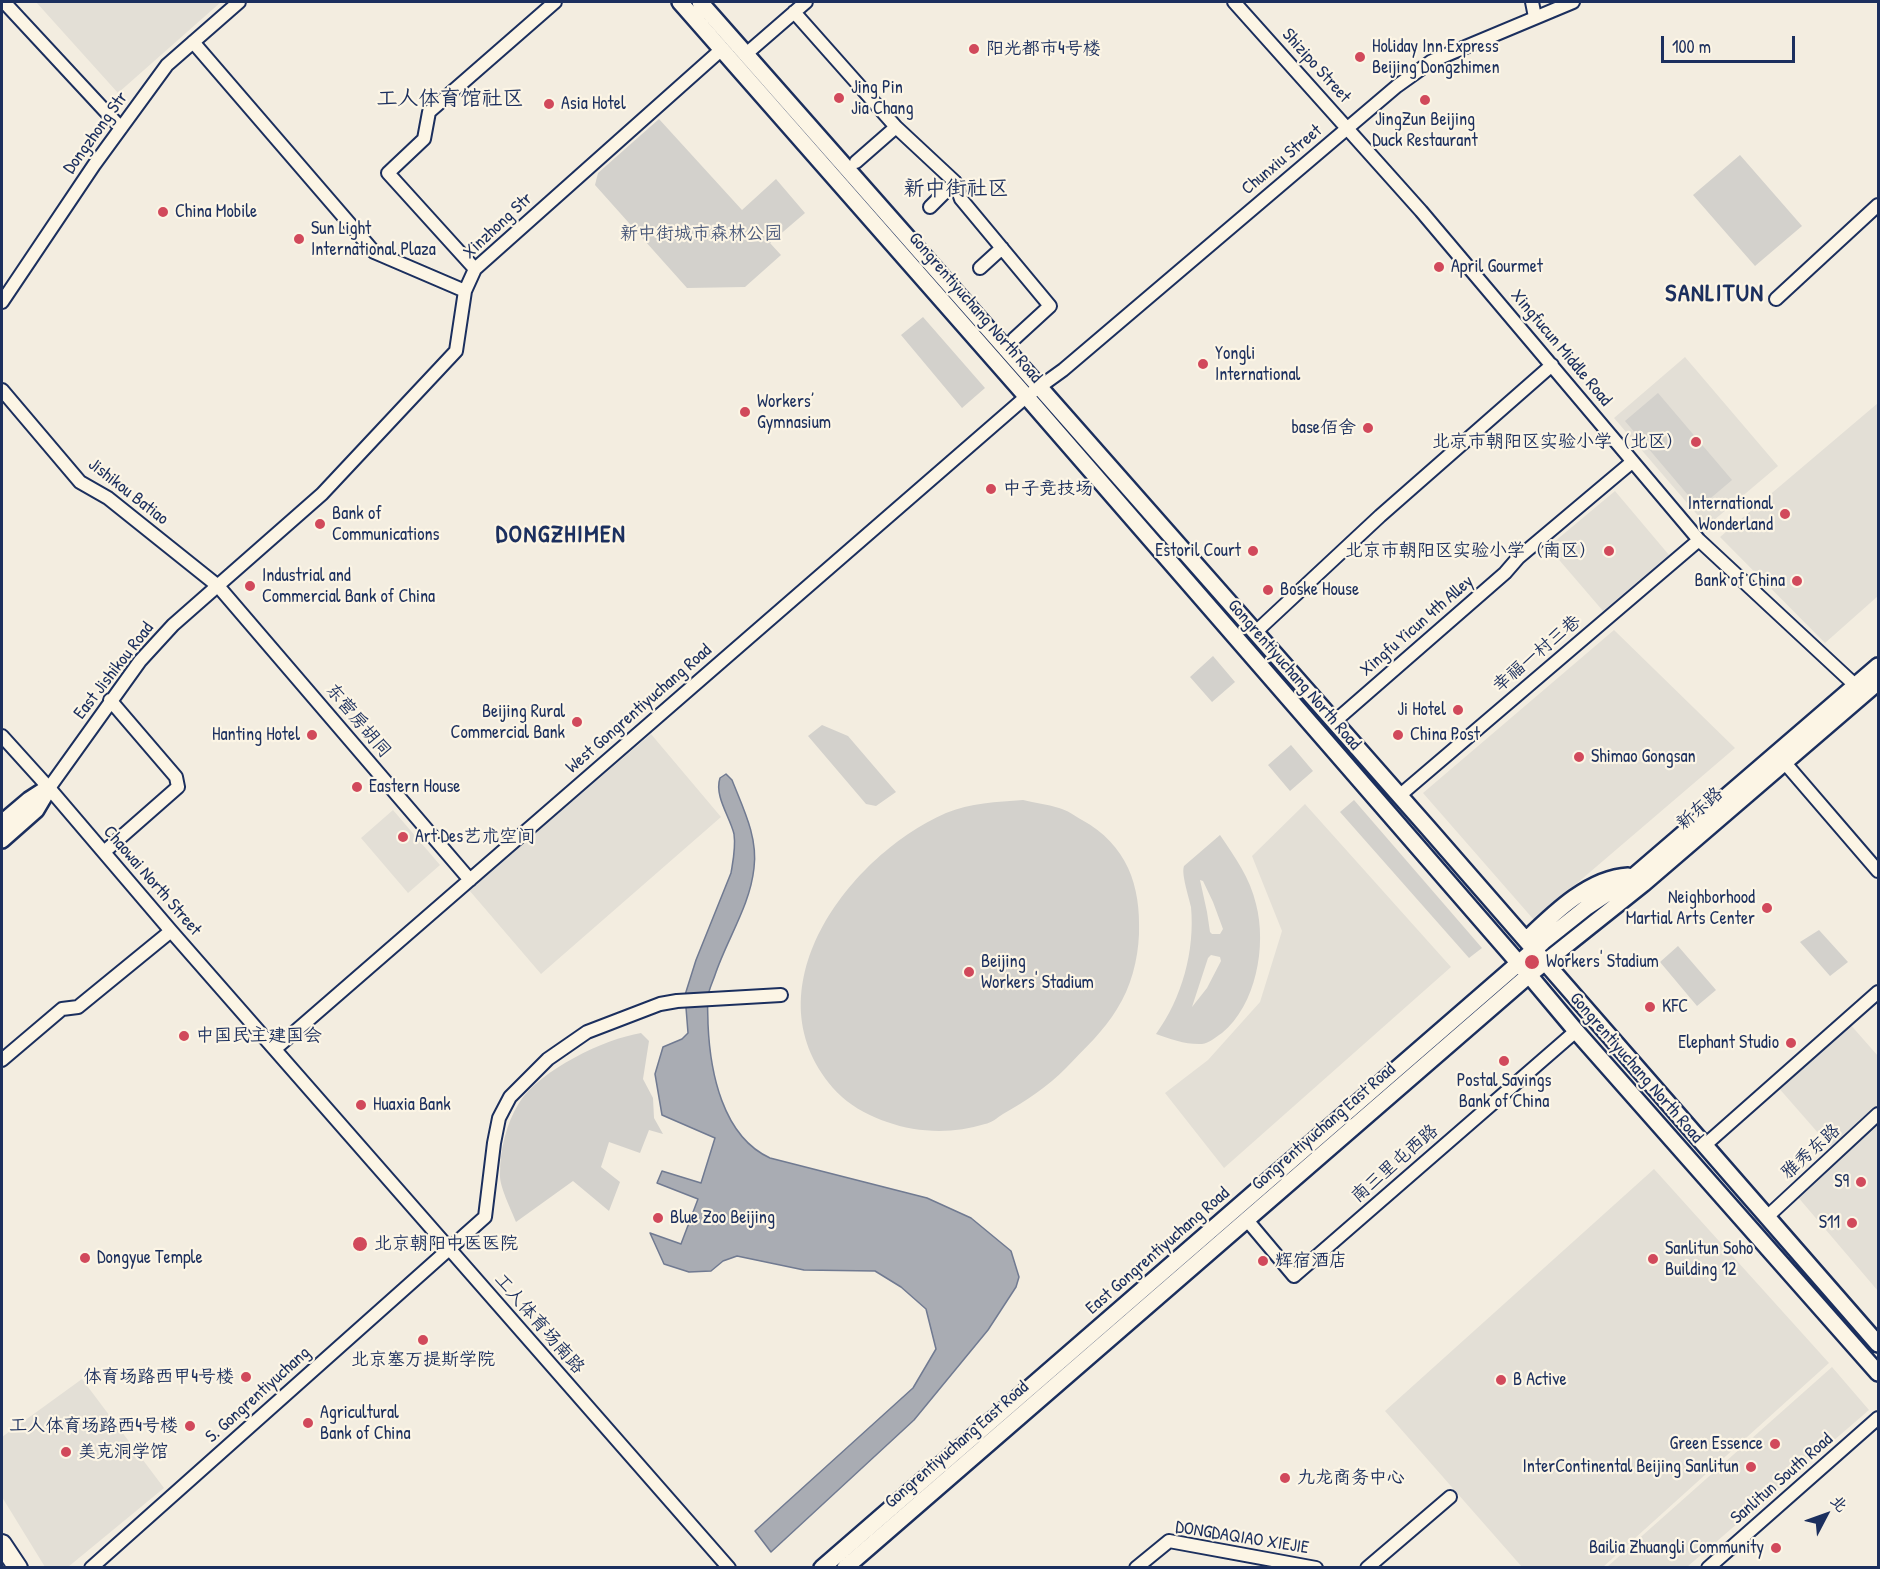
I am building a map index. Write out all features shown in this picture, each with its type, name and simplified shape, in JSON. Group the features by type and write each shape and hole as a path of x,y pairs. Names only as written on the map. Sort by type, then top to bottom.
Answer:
{"highway":[{"path":"2,1544 18,1568"}],"main road":[{"name":"Gongrentiyuchang North Road","path":"680,2 1026,396 1576,1031 1878,1373"},
{"name":"Gongrentiyuchang North Road","path":"700,2 1399,795 1878,1344"},
{"name":"新东路","path":"1524,969 1530,945 1589,887 1617,877 1634,876 1878,666"},
{"name":"新东路","path":"1524,969 1545,962 1643,885 1878,682"},
{"path":"2,823 29,800 49,788"},
{"path":"2,840 36,810 49,788"},
{"name":"Gongrentiyuchang East Road","path":"845,1568 1246,1220 1524,969"},
{"name":"East Gongrentiyuchang Road","path":"822,1568 1524,969"}],"street":[{"path":"4,2 121,128"},
{"name":"Dongzhong Str","path":"2,302 57,218 167,65 240,2"},
{"path":"475,269 388,173 424,139 429,112 555,2"},
{"path":"746,54 806,2"},
{"name":"Shizipo Street","path":"1234,2 1347,129"},
{"path":"1532,2 1535,17"},
{"name":"Chunxiu Street","path":"1026,396 1063,370 1397,86 1432,61 1573,2"},
{"path":"794,12 896,127 954,182 961,199 1050,306 1014,339"},
{"path":"193,42 374,252 465,291"},
{"name":"Xinzhong Str","path":"218,586 322,494 456,351 465,291 475,269 722,49"},
{"path":"856,162 896,127"},
{"name":"Xingfucun Middle Road","path":"1347,129 1421,211 1699,540 1856,686"},
{"path":"930,207 954,182"},
{"path":"1776,299 1878,205"},
{"path":"980,268 1002,248"},
{"path":"1261,627 1380,516 1552,365"},
{"name":"Jishikou Batiao","path":"2,390 80,482 108,498 218,586"},
{"name":"West Gongrentiyuchang Road","path":"275,1049 1026,396"},
{"name":"Xingfu Yicun 4th Alley","path":"1334,722 1505,573 1518,558 1632,462"},
{"name":"幸福一村三巷","path":"1399,795 1699,540"},
{"name":"East Jishikou Road","path":"49,788 140,661 173,626 218,586"},
{"name":"东营房胡同","path":"218,586 470,880"},
{"path":"104,852 178,787 176,777 110,700"},
{"name":"Chaowai North Street","path":"2,736 275,1049"},
{"path":"1785,763 1878,871"},
{"path":"2,1059 62,1009 78,1008 171,931"},
{"path":"1705,1145 1878,992"},
{"name":"S. Gongrentiyuchang","path":"91,1568 485,1217 499,1118 510,1097 528,1076 548,1059 587,1032 660,1004 677,1000 781,995"},
{"name":"南三里屯西路","path":"1246,1220 1294,1276 1576,1031"},
{"name":"工人体育场南路","path":"275,1049 729,1568"},
{"name":"雅秀东路","path":"1768,1216 1878,1114"},
{"name":"Sanlitun South Road","path":"1708,1568 1878,1418"},
{"path":"1367,1568 1450,1497"},
{"name":"DONGDAQIAO XIEJIE","path":"1136,1568 1169,1541 1316,1568"}],"shaded area":[{"path":"36,2 221,2 118,93"},
{"name":"北京市朝阳区实验小学（北区）","path":"1685,357 1778,466 1707,526 1614,418"},
{"path":"1878,403 1878,596 1825,643 1720,537"},
{"name":"北京市朝阳区实验小学（南区）","path":"1615,491 1669,555 1603,611 1548,547"},
{"path":"1614,630 1735,748 1534,920 1423,793"},
{"path":"651,734 721,817 541,974 469,890"},
{"path":"726,774 732,780 745,812 752,834 755,856 748,896 708,996 712,1062 722,1100 730,1118 740,1134 754,1148 770,1158 927,1198 971,1218 1011,1251 1019,1277 1016,1287 988,1330 914,1420 771,1552 755,1531 913,1388 936,1349 926,1309 901,1287 875,1271 804,1270 737,1256 723,1261 711,1271 689,1272 664,1264 650,1233 681,1244 698,1199 657,1183 662,1171 701,1183 715,1138 662,1115 655,1074 663,1047 682,1039 688,1033 685,995 696,960 731,873 734,834 719,792 720,778"},
{"path":"1305,804 1451,967 1224,1168 1165,1093 1208,1060 1260,1002 1282,931 1252,856"},
{"path":"393,810 440,865 408,893 361,838"},
{"path":"1849,1023 1878,1056 1878,1108 1833,1150 1777,1086"},
{"path":"1878,1123 1878,1291 1797,1196"},
{"path":"1654,1169 1829,1363 1603,1567 1522,1567 1385,1411"},
{"path":"1832,1367 1869,1410 1687,1567 1607,1567"},
{"name":"美克洞学馆","path":"82,1379 164,1488 68,1567 45,1567 2,1497 2,1437"}],"green space":[{"name":"新中街城市森林公园","path":"659,119 742,210 776,179 805,213 770,243 781,255 745,287 687,288 595,185 598,173"},
{"path":"1740,155 1802,226 1755,266 1693,195"},
{"path":"923,317 985,388 962,408 901,335"},
{"path":"1658,393 1732,480 1699,508 1625,421"},
{"path":"1213,656 1235,682 1212,702 1190,677"},
{"path":"822,725 848,736 896,792 876,806 866,804 808,736"},
{"path":"1291,745 1313,771 1290,791 1268,765"},
{"name":"Beijing Workers' Stadium","path":"1023,800 1062,809 1082,820 1110,841 1128,868 1137,899 1139,934 1133,973 1122,1001 1100,1032 1059,1075 1028,1099 990,1123 936,1131 899,1126 869,1115 842,1097 814,1059 802,1018 804,976 818,935 842,897 873,863 908,834 946,813 964,807"},
{"path":"1354,800 1482,948 1469,958 1340,812"},
{"path":"1220,835 1246,877 1259,920 1259,956 1251,991 1234,1021 1222,1033 1202,1044 1185,1043 1156,1034 1180,990 1189,957 1192,924 1191,907 1184,880 1184,866","holes":["1200,880 1203,881 1213,902 1223,929 1220,934 1210,932","1211,955 1220,957 1221,961 1207,988 1192,1007"]},
{"path":"1819,930 1848,962 1830,976 1800,942"},
{"path":"1678,946 1716,990 1697,1006 1660,962"},
{"path":"641,1033 649,1041 643,1079 653,1098 654,1118 663,1134 649,1130 640,1153 609,1142 601,1167 620,1182 609,1211 573,1181 516,1222 503,1191 500,1174 505,1137 519,1103 542,1079 574,1058 609,1042"}],"place":[{"name":"阳光都市4号楼","path":"974,49"},
{"name":"Holiday Inn Express Beijing Dongzhimen","path":"1360,57"},
{"name":"Jing Pin Jia Chang","path":"839,98"},
{"name":"JingZun Beijing Duck Restaurant","path":"1425,100"},
{"name":"Asia Hotel","path":"549,104"},
{"name":"China Mobile","path":"163,212"},
{"name":"Sun Light International Plaza","path":"299,239"},
{"name":"April Gourmet","path":"1439,267"},
{"name":"Yongli International","path":"1203,364"},
{"name":"Workers’ Gymnasium","path":"745,412"},
{"name":"base佰舍","path":"1368,428"},
{"name":"北京市朝阳区实验小学（北区）","path":"1696,442"},
{"name":"中子竞技场","path":"991,489"},
{"name":"International Wonderland","path":"1785,514"},
{"name":"Bank of Communications","path":"320,524"},
{"name":"Estoril Court","path":"1253,551"},
{"name":"北京市朝阳区实验小学（南区）","path":"1609,551"},
{"name":"Bank of China","path":"1797,581"},
{"name":"Industrial and Commercial Bank of China","path":"250,586"},
{"name":"Boske House","path":"1268,590"},
{"name":"Ji Hotel","path":"1458,710"},
{"name":"Beijing Rural Commercial Bank","path":"577,722"},
{"name":"Hanting Hotel","path":"312,735"},
{"name":"China Post","path":"1398,735"},
{"name":"Shimao Gongsan","path":"1579,757"},
{"name":"Eastern House","path":"357,787"},
{"name":"Art·Des艺术空间","path":"403,837"},
{"name":"Neighborhood Martial Arts Center","path":"1767,908"},
{"name":"Workers' Stadium","path":"1532,962"},
{"name":"Beijing Workers' Stadium","path":"969,972"},
{"name":"KFC","path":"1650,1007"},
{"name":"中国民主建国会","path":"184,1036"},
{"name":"Elephant Studio","path":"1791,1043"},
{"name":"Postal Savings Bank of China","path":"1504,1061"},
{"name":"Huaxia Bank","path":"361,1105"},
{"name":"S9","path":"1861,1182"},
{"name":"Blue Zoo Beijing","path":"658,1218"},
{"name":"S11","path":"1852,1223"},
{"name":"北京朝阳中医医院","path":"360,1244"},
{"name":"Dongyue Temple","path":"85,1258"},
{"name":"Sanlitun Soho Building 12","path":"1653,1259"},
{"name":"辉宿酒店","path":"1263,1261"},
{"name":"北京塞万提斯学院","path":"423,1340"},
{"name":"体育场路西甲4号楼","path":"246,1377"},
{"name":"B Active","path":"1501,1380"},
{"name":"Agricultural Bank of China","path":"308,1423"},
{"name":"工人体育场路西4号楼","path":"190,1426"},
{"name":"Green Essence","path":"1775,1444"},
{"name":"美克洞学馆","path":"66,1452"},
{"name":"InterContinental Beijing Sanlitun","path":"1751,1467"},
{"name":"九龙商务中心","path":"1285,1478"},
{"name":"Bailia Zhuangli Community","path":"1776,1548"}],"district":[{"name":"工人体育馆社区","path":"450,99"},
{"name":"新中街社区","path":"956,189"},
{"name":"SANLITUN","path":"1715,295"},
{"name":"DONGZHIMEN","path":"561,536"}]}
